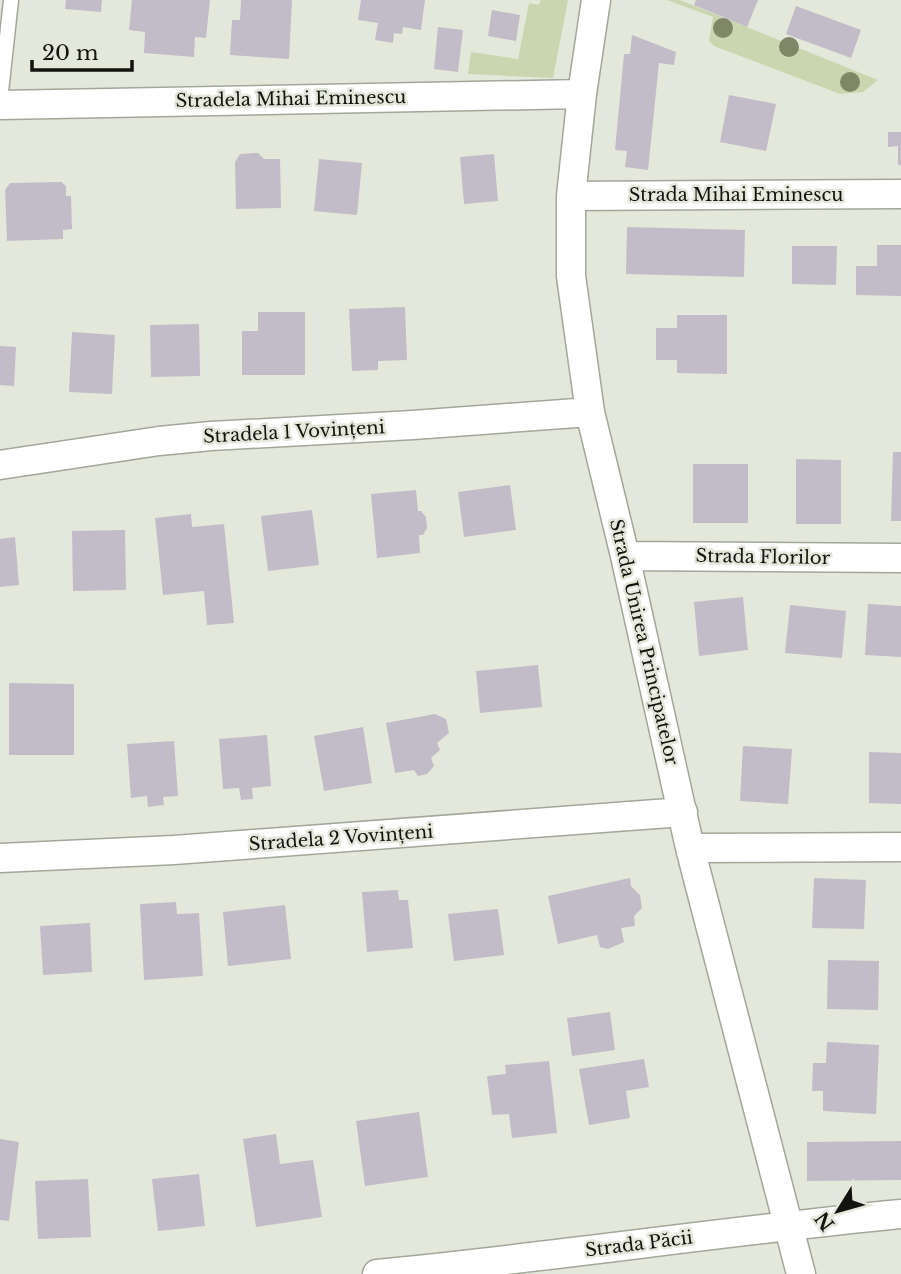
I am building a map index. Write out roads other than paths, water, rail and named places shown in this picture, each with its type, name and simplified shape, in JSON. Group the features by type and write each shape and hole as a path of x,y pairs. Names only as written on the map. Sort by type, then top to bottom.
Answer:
{"street":[{"name":"Strada Unirea Principatelor","path":"596,0 571,196 571,275 590,412 690,848 801,1274"},
{"name":"Stradela Mihai Eminescu","path":"0,103 582,94"},
{"name":"Strada Mihai Eminescu","path":"571,196 901,194"},
{"name":"Stradela 1 Vovințeni","path":"0,466 159,441 211,436 590,412"},
{"name":"Strada Florilor","path":"625,556 901,558"},
{"name":"Stradela 2 Vovințeni","path":"0,858 174,850 683,812"},
{"path":"690,848 901,847"},
{"name":"Strada Păcii","path":"377,1274 901,1214"}],"lane":[{"name":"Stradela Mihai Eminescu","path":"0,103 11,0"}]}
